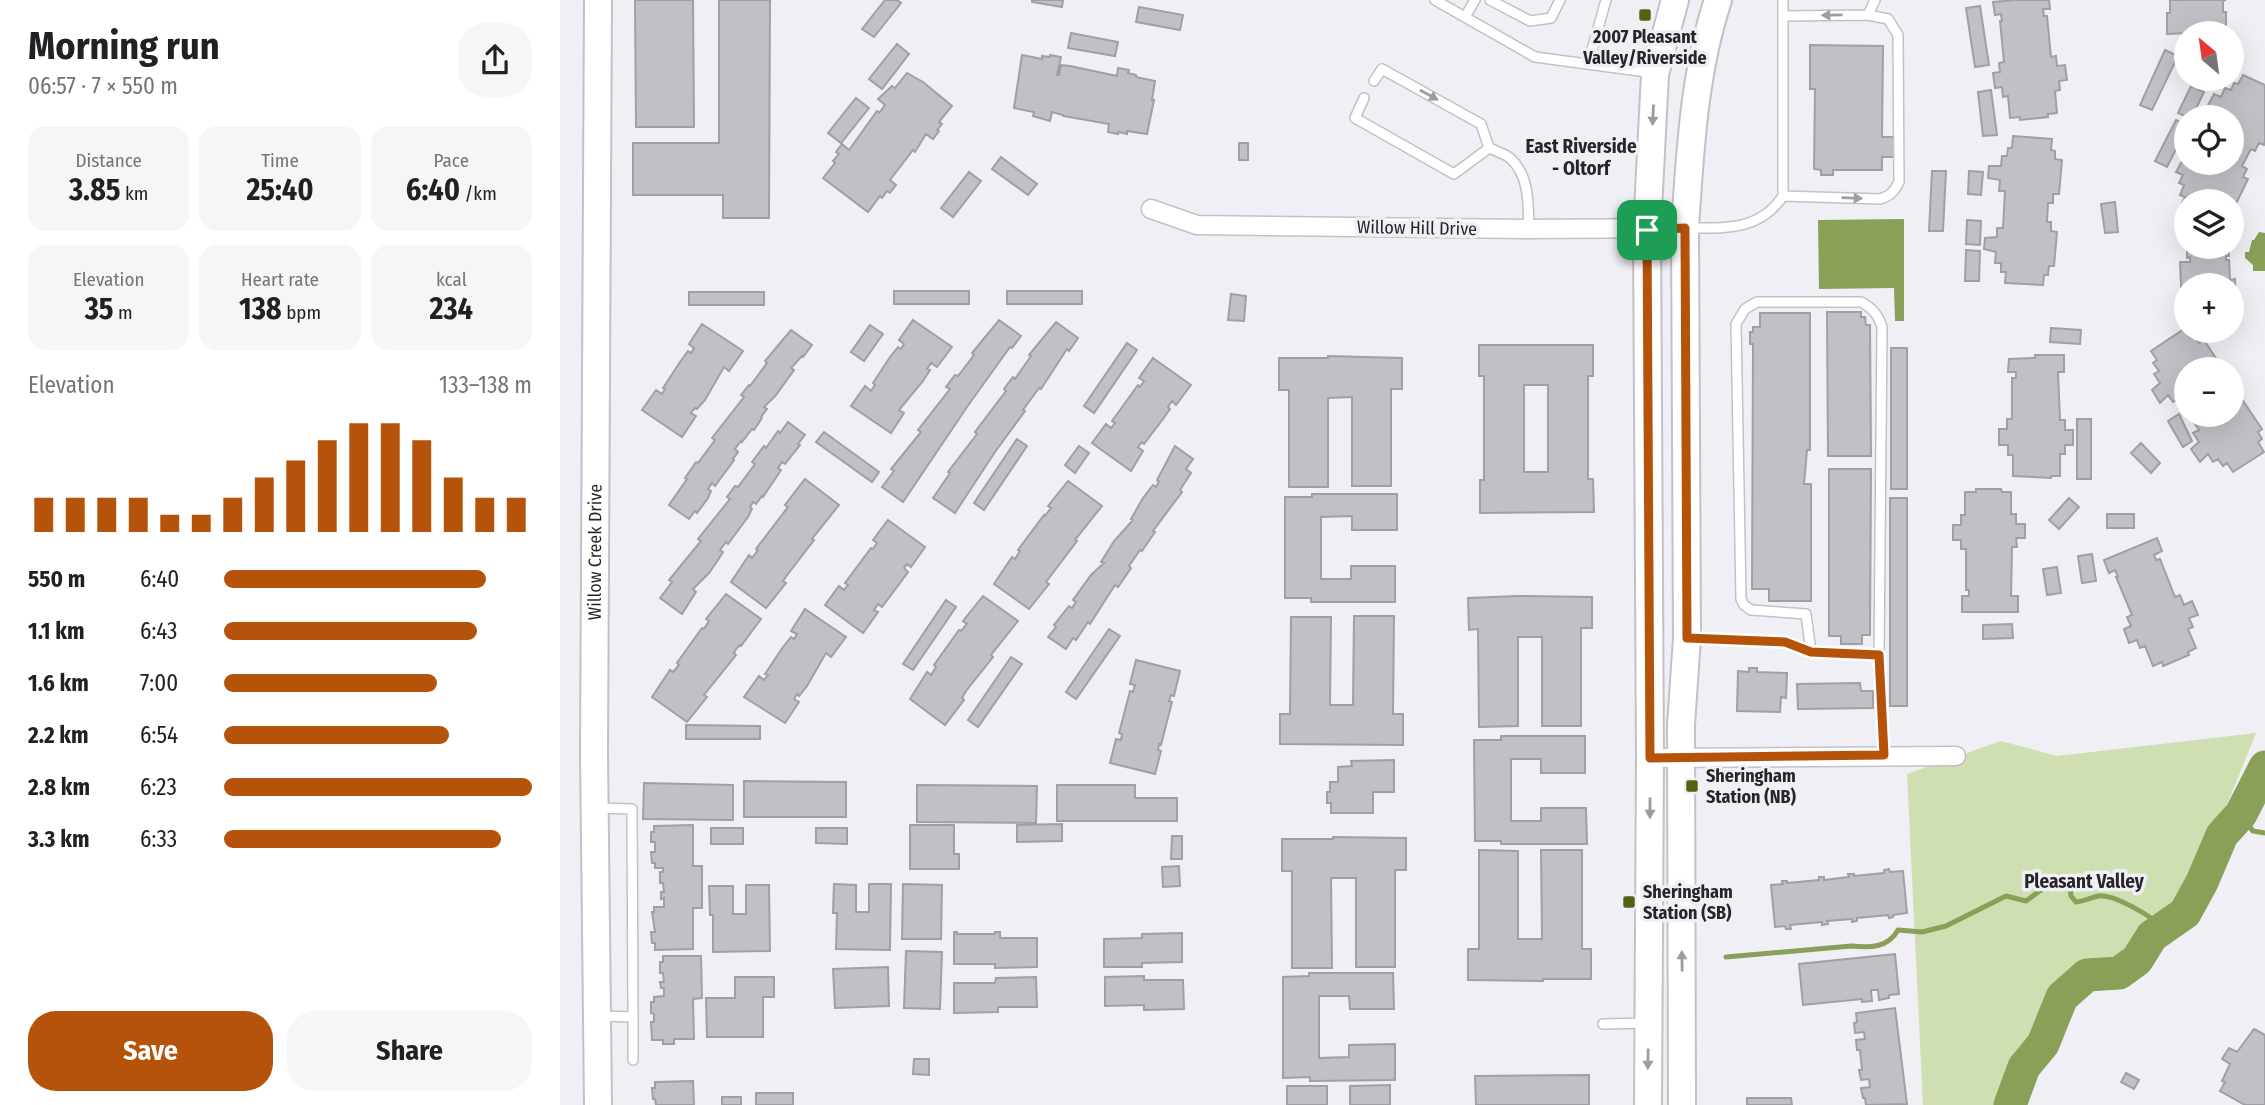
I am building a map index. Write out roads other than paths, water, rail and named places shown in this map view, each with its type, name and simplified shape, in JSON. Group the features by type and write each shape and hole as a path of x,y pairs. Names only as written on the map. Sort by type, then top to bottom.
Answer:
{"main road":[{"name":"Willow Creek Drive","path":"598,0 595,808 598,1105"},
{"path":"1648,1105 1650,758 1647,230 1655,74 1675,0"},
{"path":"1682,1105 1681,725 1687,638 1685,228 1697,89 1707,33 1718,0"},
{"path":"1649,1023 1682,1022"}],"street":[{"name":"Willow Hill Drive","path":"1151,209 1197,225 1647,230 1685,228"},
{"path":"1650,758 1956,756"}],"lane":[{"path":"1435,0 1535,57 1655,74"},
{"path":"1465,17 1475,0"},
{"path":"1490,0 1530,21 1551,18 1560,0"},
{"path":"1588,64 1606,0"},
{"path":"1685,228 1725,228 1755,222 1776,208 1783,196 1783,0"},
{"path":"1868,15 1875,0"},
{"path":"1783,16 1868,15 1888,19 1898,35 1899,182 1889,196 1880,199 1783,196"},
{"path":"1374,81 1382,69 1481,124 1489,148 1509,158 1523,175 1529,229"},
{"path":"1364,99 1355,118 1454,174 1489,148"},
{"path":"1811,652 1806,614 1751,610 1741,599 1736,324 1745,310 1756,302 1861,302 1872,308 1882,327 1879,655 1884,755"},
{"path":"1687,638 1785,642 1811,652 1879,655"},
{"path":"595,808 632,809 633,1060"},
{"path":"597,1016 633,1017"},
{"path":"1603,1024 1649,1023"}],"waterway":[{"path":"2010,1105 2024,1067 2043,1044 2062,997 2087,975 2119,973 2137,960 2152,936 2185,913 2222,835 2241,814 2265,767"},
{"path":"2241,814 2253,831 2265,833"},
{"path":"1726,957 1884,944 1898,930 1922,932 1946,926 2006,896 2026,901 2060,876 2069,877 2071,896 2076,902 2098,896 2114,898 2163,927"}],"place":[{"name":"2007 Pleasant Valley/Riverside","path":"1645,15"},
{"name":"Sheringham Station (NB)","path":"1692,786"},
{"name":"Sheringham Station (SB)","path":"1629,902"}],"district":[{"name":"East Riverside - Oltorf","path":"1581,157"},
{"name":"Pleasant Valley","path":"2084,881"}]}
